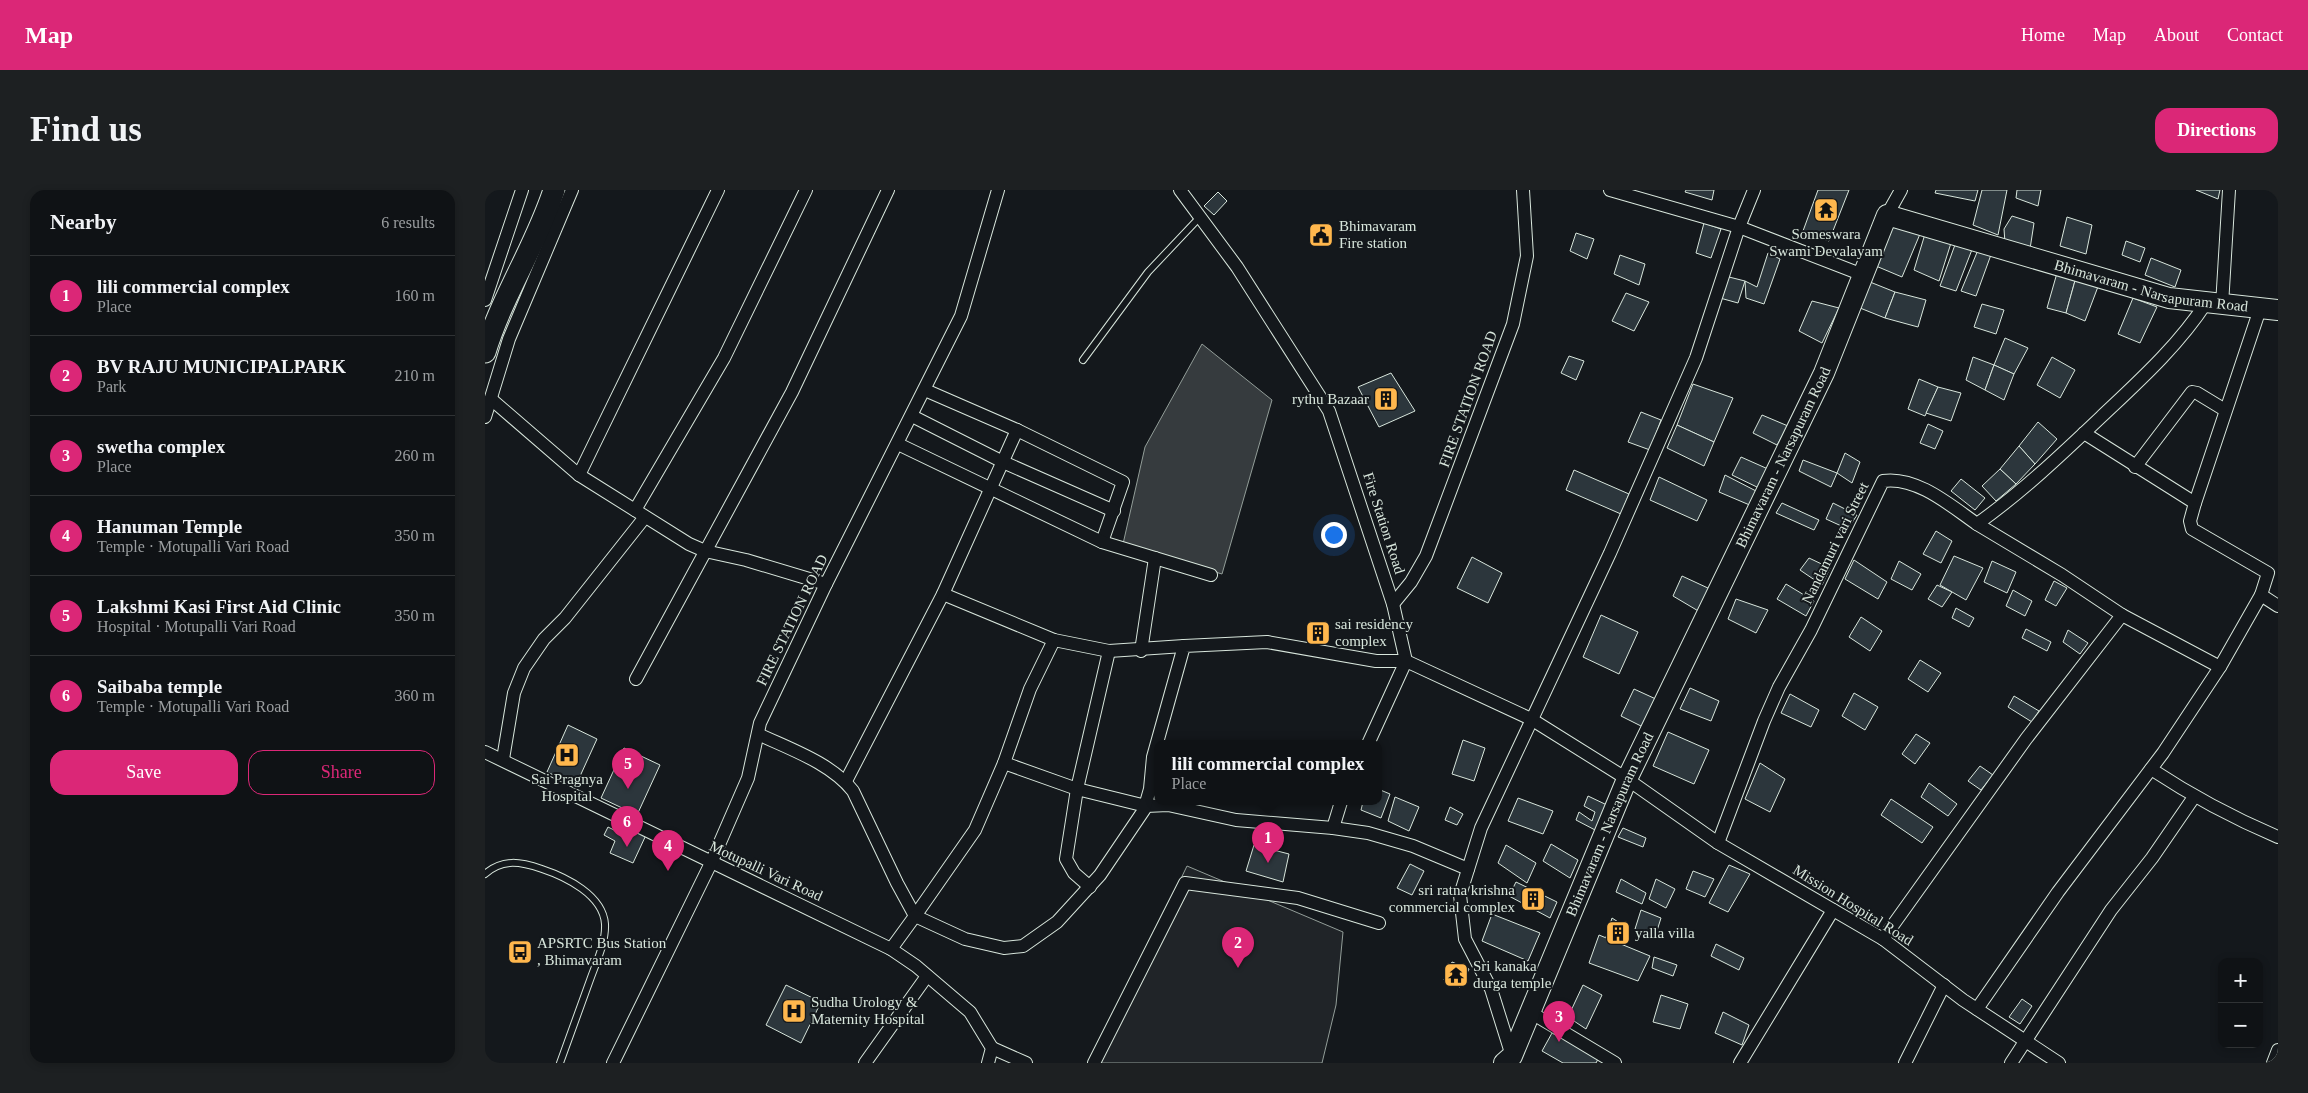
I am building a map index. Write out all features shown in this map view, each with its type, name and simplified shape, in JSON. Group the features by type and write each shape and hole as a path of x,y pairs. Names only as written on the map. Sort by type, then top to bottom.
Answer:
{"highway":[{"path":"485,352 501,309 538,234 554,190"}],"main road":[{"name":"Bhimavaram - Narsapuram Road","path":"1509,1061 1627,779 1824,373 1887,215 2169,298 2273,310"}],"street":[{"path":"485,300 522,190"},
{"path":"485,417 509,339 572,190"},
{"path":"579,475 718,190"},
{"path":"503,759 514,693 524,668 544,638 565,618 640,513 724,358 806,190"},
{"path":"636,679 792,392 888,190"},
{"name":"FIRE STATION ROAD","path":"613,1063 711,864 748,778 760,723 826,584 961,316 999,190"},
{"name":"Fire Station Road","path":"1180,190 1237,267 1329,411 1393,604 1406,662"},
{"name":"FIRE STATION ROAD","path":"1393,604 1411,582 1426,556 1513,324 1527,256 1523,190"},
{"path":"1610,190 1739,227 1863,275"},
{"path":"1509,1061 1491,988 1465,939 1461,895 1468,869 1481,828 1610,553 1696,358 1753,190"},
{"path":"1887,215 1901,190"},
{"path":"2220,667 2122,615 2062,575 1977,524 2035,480 2138,382 2214,304 2229,190"},
{"path":"1977,1009 2058,892 2151,769 2220,667 2261,595 2268,573 2192,529 2189,521 2225,410 2273,310"},
{"path":"925,390 1017,430 1123,482 1102,542"},
{"path":"2135,467 2192,392 2197,393 2225,410"},
{"path":"491,399 579,475 689,544 705,551 746,560 826,584"},
{"path":"912,416 1003,462 1114,511"},
{"path":"845,781 943,594 1017,430"},
{"path":"2084,433 2135,467 2195,503"},
{"path":"898,444 1102,542 1211,575"},
{"name":"Nandamuri vari Street","path":"1719,843 1764,721 1783,680 1811,630 1883,481 1893,480 1923,489 1945,501 1977,524"},
{"path":"1141,651 1155,558"},
{"path":"943,594 1054,640 1109,651 1141,651 1184,646 1267,642 1376,661 1406,662 1531,719 1627,779"},
{"path":"2261,595 2278,606"},
{"path":"1883,939 2027,740 2122,615"},
{"path":"891,949 975,830 1004,763 1030,690 1054,640"},
{"path":"1158,740 1184,646"},
{"path":"1090,887 1074,873 1066,859 1077,789 1109,651"},
{"path":"1370,740 1406,662"},
{"path":"758,734 811,760 845,781 853,792 915,916 965,939 1004,948 1023,946 1057,922 1090,887 1146,806 1154,753"},
{"name":"Motupalli Vari Road","path":"485,752 503,759 711,864 891,949 970,1012 991,1048"},
{"path":"1004,763 1077,789 1146,806 1168,805 1236,820 1333,828 1368,833 1413,846 1468,869"},
{"path":"2151,769 2194,797 2242,822 2278,837"},
{"name":"Mission Hospital Road","path":"1627,779 1719,843 1883,939 1977,1009 2059,1063"},
{"path":"2011,1063 2024,1040 2111,910 2152,858 2194,797"},
{"path":"1333,828 1340,805"},
{"path":"1094,1063 1185,884 1298,898 1379,922"},
{"path":"1740,1063 1833,910"},
{"path":"865,1063 927,976"},
{"path":"1905,1063 1944,985"},
{"path":"1530,1012 1615,1063"},
{"path":"989,1063 991,1048 1027,1063"},
{"path":"2273,1063 2278,1050"}],"lane":[{"path":"1083,360 1148,272 1200,217"},
{"path":"485,874 491,868 510,862 526,864 579,885 600,909 605,924 600,953 561,1063"}],"shaded area":[{"path":"1202,344 1272,400 1222,574 1123,544 1145,447"},
{"path":"1187,866 1343,932 1336,1005 1322,1063 1092,1063"}],"building":[{"path":"1686,190 1714,190 1712,200 1685,192"},
{"name":"Someswara Swami Devalayam","path":"1818,190 1849,190 1829,241 1803,231"},
{"path":"1936,190 1978,190 1975,201 1935,193"},
{"path":"1982,190 2007,190 1998,235 1973,225"},
{"path":"2017,190 2041,190 2038,206 2016,198"},
{"path":"2196,190 2220,190 2218,199"},
{"path":"1218,192 1227,201 1214,215 1204,206"},
{"path":"2012,216 2034,223 2030,249 2005,243 2004,229"},
{"path":"2067,217 2092,225 2086,254 2060,246"},
{"path":"1704,223 1721,229 1711,258 1696,253"},
{"path":"1893,224 1920,234 1902,277 1876,266"},
{"path":"1576,233 1594,239 1587,259 1570,251"},
{"path":"1925,234 1951,243 1939,281 1914,270"},
{"path":"2126,241 2145,248 2140,262 2122,255"},
{"path":"1956,242 1973,247 1956,291 1940,286"},
{"path":"1978,250 1992,252 1976,296 1961,291"},
{"path":"1768,253 1780,259 1764,304 1746,298 1745,281 1757,287"},
{"path":"1620,255 1645,264 1639,285 1614,274"},
{"path":"2151,258 2181,270 2175,287 2145,275"},
{"path":"2057,273 2076,277 2066,313 2047,308"},
{"path":"1729,277 1745,281 1738,303 1720,298"},
{"path":"2076,277 2099,284 2085,321 2066,313"},
{"path":"1870,282 1895,292 1885,318 1860,308"},
{"path":"1895,292 1926,300 1918,327 1885,318"},
{"path":"1626,293 1649,302 1634,331 1612,321"},
{"path":"2133,298 2157,307 2140,343 2118,334"},
{"path":"1812,301 1839,308 1822,343 1799,331"},
{"path":"1982,304 2004,310 1996,334 1974,327"},
{"path":"2005,338 2028,348 2014,374 1994,365"},
{"path":"1569,356 1584,361 1576,380 1561,373"},
{"path":"1973,357 1994,365 1985,390 1966,380"},
{"path":"2052,357 2075,370 2060,398 2037,385"},
{"path":"1994,365 2014,374 2004,400 1985,390"},
{"name":"rythu Bazaar","path":"1391,373 1415,411 1379,427 1358,387"},
{"path":"1919,379 1938,387 1925,416 1908,409"},
{"path":"1693,384 1733,398 1714,442 1677,425"},
{"path":"1938,387 1961,393 1951,421 1926,413"},
{"path":"1641,412 1661,420 1650,450 1628,442"},
{"path":"1762,415 1788,426 1777,445 1753,433"},
{"path":"2038,422 2057,439 2035,464 2019,446"},
{"path":"1928,424 1943,431 1935,449 1920,443"},
{"path":"1677,425 1714,442 1704,466 1667,448"},
{"path":"2019,446 2035,464 2016,484 2000,469"},
{"path":"1845,453 1860,462 1852,483 1837,473"},
{"path":"1741,457 1768,469 1759,488 1732,475"},
{"path":"1803,460 1837,473 1831,487 1799,471"},
{"path":"2000,469 2016,484 1996,501 1982,486"},
{"path":"1574,470 1629,494 1621,514 1566,490"},
{"path":"1725,475 1758,492 1752,506 1719,492"},
{"path":"1659,477 1707,500 1697,521 1650,500"},
{"path":"1961,479 1985,498 1975,510 1951,491"},
{"path":"1782,503 1819,520 1814,530 1776,513"},
{"path":"1833,503 1857,515 1848,529 1826,519"},
{"path":"1936,531 1952,541 1941,563 1923,554"},
{"path":"1954,556 1983,568 1966,600 1940,585"},
{"path":"1472,557 1502,573 1488,603 1457,588"},
{"path":"1809,558 1830,568 1822,585 1800,570"},
{"path":"1854,560 1887,582 1878,599 1845,579"},
{"path":"1899,561 1921,574 1912,590 1891,579"},
{"path":"1992,561 2016,572 2007,593 1984,582"},
{"path":"1682,576 1710,589 1700,612 1673,596"},
{"path":"2054,581 2067,588 2056,606 2045,600"},
{"path":"1786,584 1814,601 1806,616 1777,599"},
{"path":"1937,585 1952,592 1942,607 1928,599"},
{"path":"2013,590 2032,601 2025,616 2006,606"},
{"path":"1736,599 1768,610 1756,633 1728,619"},
{"path":"1956,608 1974,618 1969,627 1952,618"},
{"path":"1601,615 1638,632 1619,674 1583,657"},
{"path":"1861,617 1882,631 1870,651 1849,637"},
{"name":"sai residency complex","path":"1315,622 1323,623 1324,648 1310,643"},
{"path":"2026,629 2051,642 2047,651 2022,638"},
{"path":"2068,630 2088,643 2080,654 2063,642"},
{"path":"1920,660 1941,673 1928,692 1908,679"},
{"path":"1690,688 1719,701 1711,721 1680,709"},
{"path":"1634,689 1658,700 1645,728 1621,716"},
{"path":"1854,693 1878,707 1865,730 1842,716"},
{"path":"1790,694 1819,710 1811,727 1781,713"},
{"path":"2014,696 2039,711 2032,722 2008,707"},
{"path":"568,725 597,739 576,785 547,772"},
{"path":"1668,732 1709,750 1694,784 1653,766"},
{"path":"1916,734 1930,743 1915,764 1902,754"},
{"path":"1463,740 1485,748 1474,781 1452,774"},
{"path":"624,748 660,765 637,815 601,798"},
{"path":"1760,763 1785,779 1770,812 1745,799"},
{"path":"1980,766 1993,775 1981,790 1968,781"},
{"path":"1929,783 1957,804 1948,816 1921,797"},
{"path":"1382,791 1390,794 1381,818 1361,810 1362,805 1382,805"},
{"path":"1588,796 1609,806 1597,831 1576,820 1579,812 1592,821 1595,812 1584,806"},
{"path":"1395,797 1419,807 1409,831 1388,821"},
{"path":"1518,798 1553,811 1543,834 1508,821"},
{"path":"1891,799 1933,827 1922,843 1881,815"},
{"path":"1450,807 1463,814 1457,825 1445,820"},
{"path":"621,824 646,835 633,863 610,853 615,841 604,835 608,827 618,832"},
{"path":"1623,828 1646,838 1643,847 1618,837"},
{"path":"1551,844 1578,860 1570,878 1543,861"},
{"path":"1254,845 1289,854 1283,882 1246,871"},
{"path":"1506,845 1536,863 1527,883 1498,863"},
{"path":"1410,864 1424,871 1412,895 1397,888"},
{"path":"1729,865 1750,874 1728,912 1709,903"},
{"path":"1693,871 1714,879 1705,897 1686,889"},
{"path":"1621,879 1646,893 1642,904 1616,892"},
{"path":"1656,879 1675,889 1666,908 1649,899"},
{"name":"sri ratna krishna commercial complex","path":"1516,882 1557,902 1550,918 1509,896"},
{"path":"1641,910 1661,918 1655,937 1635,929"},
{"path":"1492,914 1540,933 1528,961 1482,941"},
{"name":"yalla villa","path":"1612,918 1629,929 1624,944 1606,937"},
{"path":"1599,935 1650,956 1638,981 1589,963"},
{"path":"1716,944 1744,958 1739,970 1711,956"},
{"path":"1654,957 1677,965 1673,976 1652,968"},
{"name":"Sri kanaka durga temple","path":"1452,962 1469,969 1460,987 1444,980"},
{"path":"786,985 821,1002 801,1043 766,1025"},
{"path":"1583,985 1602,995 1586,1029 1568,1017"},
{"path":"1661,995 1688,1004 1680,1029 1653,1022"},
{"path":"2022,999 2032,1006 2020,1024 2009,1017"},
{"path":"1723,1012 1749,1025 1742,1045 1715,1033"},
{"path":"1552,1033 1599,1057 1596,1063 1563,1063 1542,1051"}],"place":[{"name":"Someswara Swami Devalayam","path":"1826,210"},
{"name":"Bhimavaram Fire station","path":"1321,235"},
{"name":"rythu Bazaar","path":"1386,399"},
{"name":"sai residency complex","path":"1318,633"},
{"name":"Sai Pragnya Hospital","path":"567,755"},
{"name":"Lakshmi Kasi First Aid Clinic","path":"628,789"},
{"name":"Saibaba temple","path":"627,847"},
{"name":"lili commercial complex","path":"1268,863"},
{"name":"Hanuman Temple","path":"668,871"},
{"name":"sri ratna krishna commercial complex","path":"1533,899"},
{"name":"yalla villa","path":"1618,933"},
{"name":"APSRTC Bus Station , Bhimavaram","path":"520,952"},
{"name":"BV RAJU MUNICIPALPARK","path":"1238,968"},
{"name":"Sri kanaka durga temple","path":"1456,975"},
{"name":"Sudha Urology & Maternity Hospital","path":"794,1011"},
{"name":"swetha complex","path":"1559,1042"}]}
